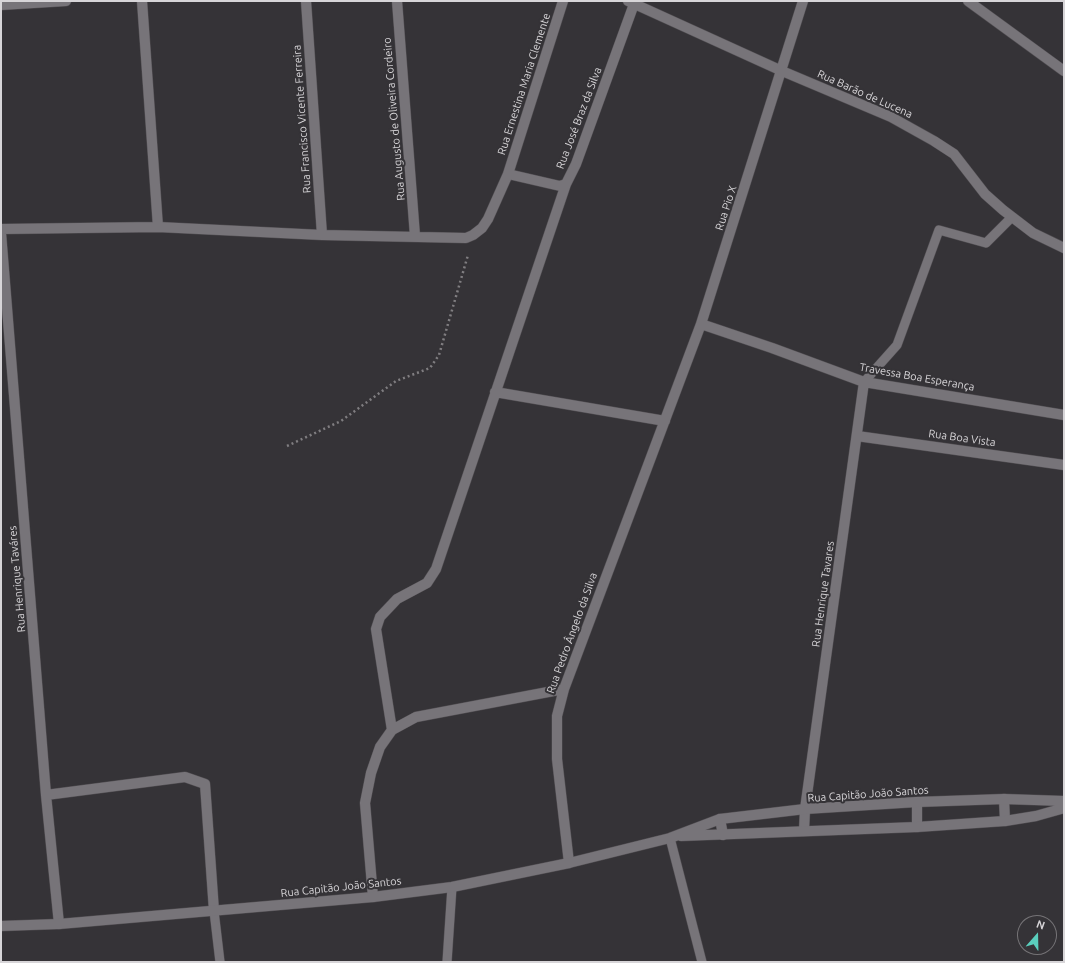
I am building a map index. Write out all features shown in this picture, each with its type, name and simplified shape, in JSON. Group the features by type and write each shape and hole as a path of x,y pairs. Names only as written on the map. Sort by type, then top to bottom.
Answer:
{"street":[{"path":"1,5 66,1"},
{"path":"142,1 158,228"},
{"name":"Rua Francisco Vicente Ferreira","path":"306,1 322,235"},
{"name":"Rua Augusto de Oliveira Cordeiro","path":"397,1 415,236"},
{"name":"Rua Ernestina Maria Clemente","path":"473,235 482,228 488,219 508,174 563,1"},
{"name":"Rua Pio X","path":"665,421 701,324 803,1"},
{"path":"968,1 1064,71"},
{"name":"Rua José Braz da Silva","path":"508,174 560,186 566,184 576,164 631,3"},
{"name":"Rua Barão de Lucena","path":"631,3 782,71 891,117 934,141 954,154 985,194 1012,217 1033,233 1064,248"},
{"path":"392,730 376,629 380,617 397,599 426,583 436,569 566,184"},
{"path":"1,229 158,228 322,235 466,238 473,235"},
{"name":"Rua Henrique Taváres","path":"1,233 46,795 59,924"},
{"name":"Travessa Boa Esperança","path":"701,324 864,382 1064,415"},
{"name":"Rua Henrique Tavares","path":"804,830 805,809 864,382"},
{"path":"495,392 665,421"},
{"name":"Rua Pedro Ângelo da Silva","path":"569,863 557,759 557,716 564,689 665,421"},
{"name":"Rua Boa Vista","path":"857,436 1064,464"},
{"path":"373,897 365,803 371,773 380,747 392,730 416,717 564,689"},
{"path":"46,795 185,777 205,784 214,911"},
{"path":"1004,799 1005,821"},
{"name":"Rua Capitão João Santos","path":"1,926 59,924 214,911 373,897 452,887 569,863 674,837 720,819 805,809 917,802 1004,799 1064,801"},
{"path":"917,802 917,827"},
{"name":"Rua Capitão João Santos","path":"674,837 804,830 917,827 1005,821 1036,816 1064,808"},
{"path":"720,819 723,835"}],"lane":[{"path":"864,382 897,345 939,230 986,243 1012,217"},
{"path":"674,837 702,962"},
{"path":"447,962 452,887"},
{"path":"214,911 220,962"}],"path":[{"path":"287,446 341,421 396,381 430,368 439,356 473,235"}]}
